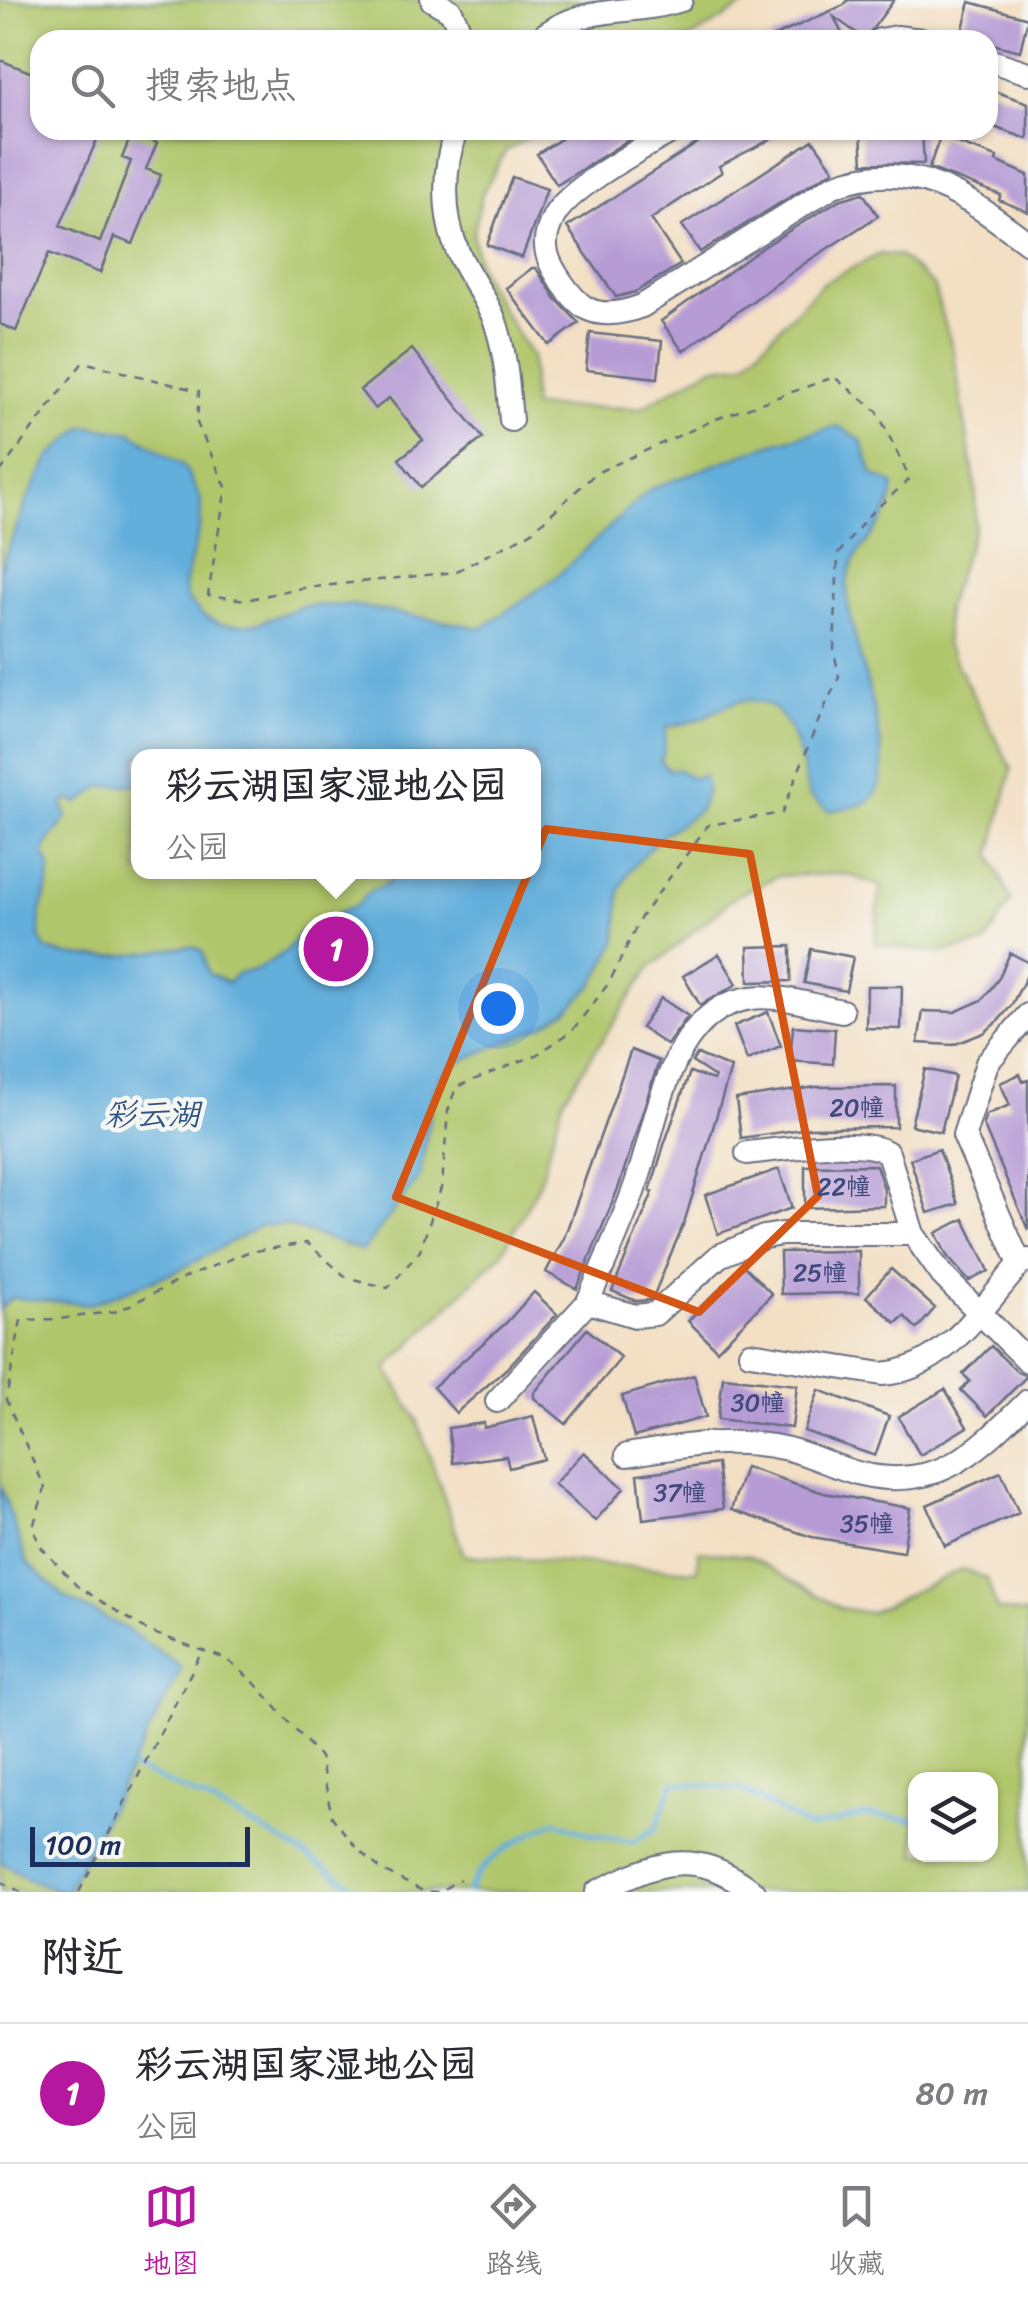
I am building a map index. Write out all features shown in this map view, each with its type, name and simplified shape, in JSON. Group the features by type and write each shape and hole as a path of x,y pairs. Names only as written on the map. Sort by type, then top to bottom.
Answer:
{"lane":[{"path":"432,0 452,12 460,30"},
{"path":"553,30 571,18 681,0"},
{"path":"998,63 1028,73"},
{"path":"454,140 446,170 449,222 458,252 494,319 506,365 511,420"},
{"path":"657,140 565,202 555,214 545,245 549,260 578,301 590,310 626,312 642,306 833,186 857,177 884,175 936,184 960,194 1028,243"},
{"path":"497,1401 588,1302 639,1175 674,1066 699,1026 723,1009 751,998 842,1011"},
{"path":"750,1353 882,1374 919,1367 938,1354 980,1312 1024,1262 964,1136 986,1062 1028,1016"},
{"path":"747,1153 812,1146 881,1148 893,1160 914,1234 942,1274 1028,1361"},
{"path":"588,1302 635,1316 654,1314 719,1256 764,1237 914,1234"},
{"path":"627,1455 710,1441 791,1450 869,1475 918,1478 970,1456 1028,1402"},
{"path":"596,1892 646,1868 682,1863 718,1871 754,1892"}],"path":[{"path":"0,472 83,362 199,391 198,423 226,487 208,595 246,600 294,589 455,572 531,532 596,473 716,420 834,376 878,411 910,479 870,515 838,554 834,650 839,677 782,813 708,826 642,917 609,983 571,1032 536,1056 456,1088 448,1111 442,1185 420,1251 388,1288 346,1277 306,1243 248,1252 118,1311 59,1320 20,1320 6,1400 45,1488 33,1527 40,1546 77,1586 148,1631 226,1659 252,1680 320,1757 332,1818 383,1871 422,1891 439,1892 460,1879"},
{"path":"78,1892 202,1650"},
{"path":"0,1881 21,1892"}],"highlighted area":[{"path":"546,829 750,854 818,1196 699,1312 396,1197"}],"green space":[{"path":"0,0 754,0 704,30 30,30 30,140 524,140 505,152 482,194 473,236 478,264 489,289 532,357 532,407 640,408 713,367 744,364 823,283 880,254 899,256 933,285 954,354 976,490 975,527 946,607 946,644 1012,769 991,855 1011,901 985,944 939,953 875,944 880,886 846,874 778,876 737,895 649,969 564,1098 538,1186 502,1253 387,1368 417,1420 464,1555 697,1571 699,1551 749,1556 840,1608 870,1613 961,1569 987,1578 997,1610 1028,1614 1028,1892 0,1892"}],"water":[{"name":"彩云湖","path":"84,426 131,432 184,466 201,500 200,526 184,586 188,600 203,616 220,624 241,625 259,623 303,606 351,605 482,628 555,578 650,489 773,443 838,426 861,440 873,475 894,484 887,512 858,554 848,579 853,629 879,731 879,787 863,804 829,811 809,796 797,748 783,718 758,701 735,702 699,719 666,727 660,761 668,769 692,778 704,776 707,790 699,811 661,836 630,870 620,890 617,941 593,985 568,1010 543,1026 452,1065 440,1077 434,1090 420,1176 363,1251 289,1226 262,1225 177,1271 91,1304 11,1298 0,1310 0,569 28,498 50,457"},
{"path":"0,1484 27,1563 67,1599 125,1628 182,1668 66,1892 30,1880 0,1861"}],"building":[{"path":"848,0 894,0 872,30 852,30 834,17 840,30 788,30"},
{"path":"970,2 1028,18 1020,51 998,46 998,30 963,30"},
{"path":"0,60 30,72 30,140 97,140 60,226 100,242 131,161 122,158 129,140 157,143 146,169 161,175 133,244 114,237 100,273 49,253 16,331 0,324"},
{"path":"998,92 1028,103 1028,139 998,128"},
{"path":"559,140 628,140 557,185 537,154"},
{"path":"702,140 770,140 719,166 722,172 651,219 681,264 635,292 616,297 567,227"},
{"path":"813,140 834,170 700,252 682,225"},
{"path":"861,140 923,140 924,164 863,163"},
{"path":"939,140 997,157 996,161 1028,175 1028,212 999,200 1001,195 929,168"},
{"path":"512,177 547,189 522,258 487,245"},
{"path":"863,193 878,216 683,351 661,321 765,246 839,200"},
{"path":"536,268 556,299 579,323 549,345 506,288"},
{"path":"590,333 662,341 658,378 586,370"},
{"path":"412,349 483,438 421,487 399,459 423,440 389,398 375,409 360,390"},
{"path":"791,946 791,981 749,982 748,947"},
{"path":"811,949 853,957 846,991 804,983"},
{"path":"1010,953 1028,962 1028,973 1011,1006 998,1021 984,1033 953,1045 918,1043 923,1011 955,1012 982,1000 999,978"},
{"path":"719,954 737,984 700,1005 683,976"},
{"path":"867,986 902,986 901,1029 866,1028"},
{"path":"661,998 688,1016 667,1045 641,1028"},
{"path":"768,1012 781,1046 747,1060 734,1026"},
{"path":"793,1026 835,1029 833,1064 790,1061"},
{"path":"631,1050 659,1061 619,1186 577,1289 546,1272 564,1238"},
{"path":"697,1054 731,1068 684,1223 654,1295 649,1300 636,1301 612,1291 653,1192 650,1191 665,1142 690,1072 713,1080 715,1077 692,1062"},
{"path":"925,1069 955,1076 941,1132 911,1125"},
{"path":"1020,1074 1023,1082 1028,1080 1028,1230 983,1124 986,1115 1010,1105 1000,1083"},
{"path":"896,1086 896,1127 809,1128 741,1138 736,1099 816,1087"},
{"path":"939,1149 958,1204 928,1213 910,1159"},
{"path":"876,1165 884,1189 884,1206 805,1208 805,1166"},
{"path":"779,1169 792,1208 718,1234 705,1195"},
{"path":"964,1219 989,1271 969,1281 947,1256 936,1233"},
{"path":"859,1251 859,1293 781,1294 780,1252"},
{"path":"743,1265 772,1294 717,1350 688,1321"},
{"path":"891,1269 935,1308 917,1329 904,1316 896,1323 866,1297"},
{"path":"534,1292 557,1314 507,1368 456,1413 433,1387 506,1323"},
{"path":"587,1329 621,1358 566,1424 534,1398 534,1393"},
{"path":"991,1346 1017,1372 1027,1376 987,1416 961,1390 970,1381 963,1374"},
{"path":"694,1375 706,1417 634,1437 622,1396"},
{"path":"723,1377 797,1385 792,1428 718,1419"},
{"path":"945,1389 967,1427 920,1455 898,1417"},
{"path":"819,1390 889,1416 875,1456 804,1431"},
{"path":"533,1416 544,1459 509,1468 506,1456 453,1463 448,1428 484,1423 484,1428"},
{"path":"584,1452 624,1488 595,1521 554,1484"},
{"path":"717,1464 723,1509 643,1519 638,1474"},
{"path":"745,1467 824,1493 910,1508 903,1552 812,1537 731,1510"},
{"path":"1001,1472 1019,1513 945,1546 927,1505"}],"waterway":[{"path":"132,1768 251,1824 363,1892"},
{"path":"468,1892 493,1858 555,1821 589,1834 633,1842 655,1829 674,1782 742,1790 810,1828 864,1815 908,1819"}],"place":[{"name":"彩云湖国家湿地公园","path":"336,949"}]}
